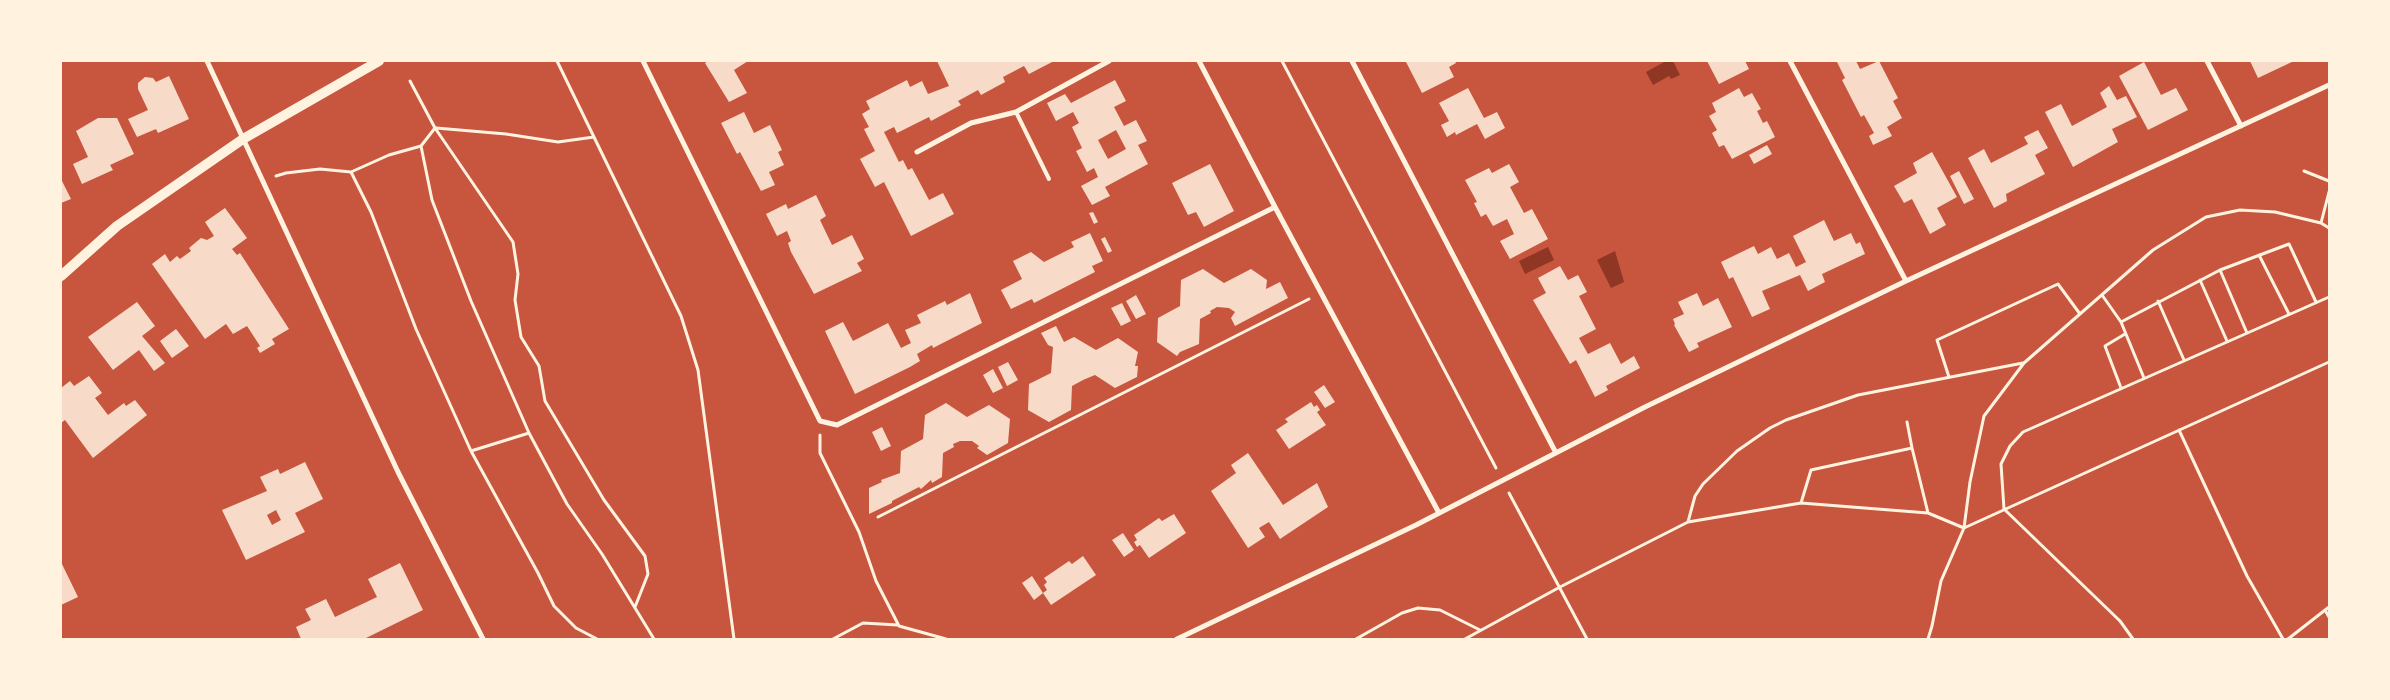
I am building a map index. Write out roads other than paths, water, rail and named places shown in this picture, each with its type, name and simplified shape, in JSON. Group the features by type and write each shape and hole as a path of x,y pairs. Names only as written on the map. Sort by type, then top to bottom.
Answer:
{"main road":[{"path":"61,276 117,226 243,139 379,61"}],"street":[{"path":"207,61 398,472 482,639"},
{"path":"643,61 820,421 837,425 1275,207"},
{"path":"917,152 971,123 1016,112 1109,61"},
{"path":"1199,61 1439,513"},
{"path":"1352,61 1556,453"},
{"path":"1790,61 1906,281"},
{"path":"2207,61 2241,126"},
{"path":"1177,639 1439,513 1556,453 1906,281 2329,85"}],"lane":[{"path":"1016,112 1049,178"}]}
